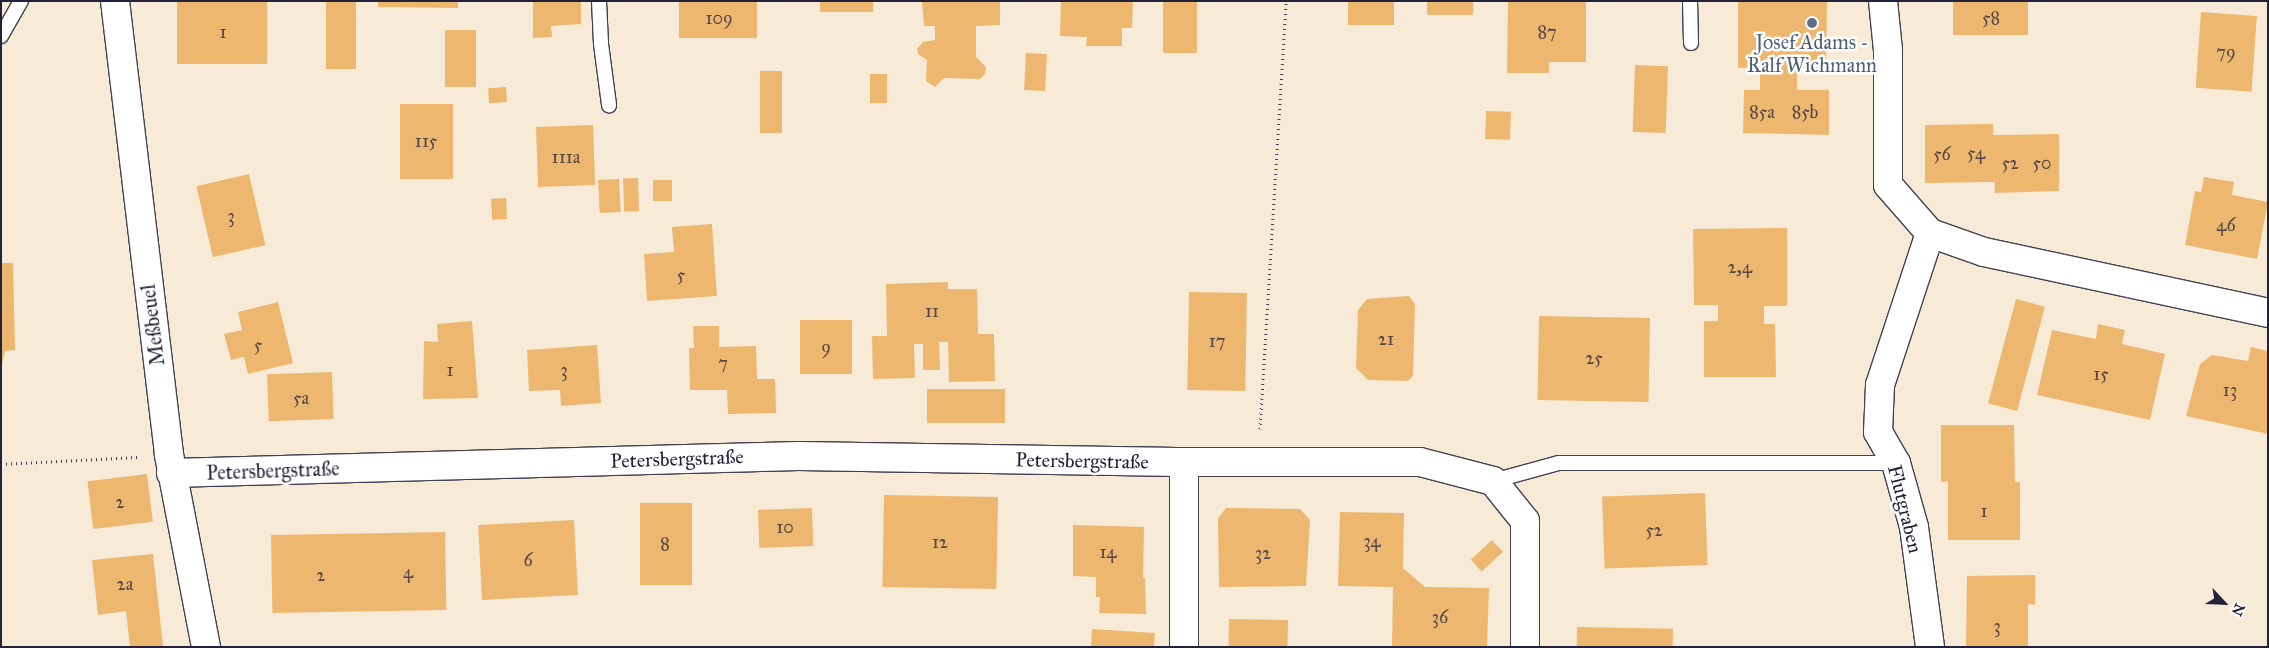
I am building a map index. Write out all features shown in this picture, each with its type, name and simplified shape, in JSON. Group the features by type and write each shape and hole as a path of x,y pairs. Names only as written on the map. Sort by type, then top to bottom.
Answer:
{"street":[{"name":"Meßbeuel","path":"115,1 170,464 206,647"},
{"path":"1883,1 1888,50 1888,185 1930,233 1984,252 2268,313"},
{"name":"Flutgraben","path":"1930,233 1880,385 1878,432 1896,462 1914,527 1930,647"},
{"name":"Petersbergstraße","path":"170,464 799,456 1184,462 1420,462 1493,480"},
{"path":"1184,462 1184,647"},
{"path":"1493,480 1525,521 1525,647"}],"lane":[{"path":"1,36 21,1"},
{"path":"600,1 601,44 608,105"},
{"path":"1690,1 1691,43"},
{"path":"1493,480 1558,462 1896,462"}],"path":[{"path":"1258,462 1286,1"},
{"path":"1,464 170,464"}],"building":[{"path":"177,1 267,1 267,64 177,64"},
{"path":"326,1 356,1 356,69 326,69"},
{"path":"378,1 458,1 458,8 378,7"},
{"path":"533,1 581,1 581,24 551,26 552,37 533,38"},
{"path":"679,1 757,1 757,38 679,38"},
{"path":"820,1 873,1 873,12 820,12"},
{"path":"922,1 1000,1 1000,25 976,26 976,57 986,67 985,74 980,79 944,78 935,87 926,81 927,60 918,54 917,49 923,42 935,40 935,26 924,26"},
{"path":"1061,1 1133,1 1132,28 1122,28 1122,46 1086,46 1087,37 1060,36"},
{"path":"1163,1 1197,1 1197,53 1163,53"},
{"path":"1348,1 1394,1 1394,25 1348,25"},
{"path":"1427,1 1473,1 1473,15 1427,15"},
{"path":"1508,1 1586,1 1586,62 1549,62 1549,73 1507,73"},
{"path":"1738,1 1827,1 1826,68 1797,68 1797,90 1829,90 1829,135 1743,133 1744,90 1760,90 1760,67 1738,68"},
{"path":"1953,1 2028,1 2028,35 1953,35"},
{"path":"2201,12 2257,16 2252,92 2196,88"},
{"path":"445,30 476,30 476,87 445,87"},
{"path":"1026,53 1047,54 1045,91 1024,90"},
{"path":"1635,65 1668,66 1666,133 1633,132"},
{"path":"760,71 782,71 782,133 760,133"},
{"path":"870,74 887,74 887,103 870,103"},
{"path":"506,87 507,102 489,103 488,88"},
{"path":"400,104 453,104 453,179 400,179"},
{"path":"1486,111 1511,112 1510,140 1485,139"},
{"path":"1993,124 1993,135 2059,134 2059,191 1995,193 1994,174 1994,182 1925,183 1925,125"},
{"path":"593,125 595,185 538,187 536,127"},
{"path":"249,174 265,245 213,257 196,186"},
{"path":"2204,177 2234,182 2232,195 2268,202 2257,259 2185,245 2195,191 2201,192"},
{"path":"638,178 639,211 624,212 623,179"},
{"path":"619,179 621,212 600,213 598,180"},
{"path":"653,180 672,180 672,201 653,201"},
{"path":"506,198 507,219 492,220 491,199"},
{"path":"712,224 717,296 647,301 644,254 674,252 672,227"},
{"path":"1787,228 1787,306 1764,306 1764,324 1775,324 1776,377 1704,377 1704,321 1718,321 1718,305 1694,305 1693,229"},
{"path":"1,263 13,263 15,350 5,351 1,369"},
{"path":"948,282 948,289 977,289 978,334 994,334 995,381 949,382 948,342 939,342 940,370 923,370 923,344 914,344 915,378 873,379 872,336 887,336 886,284"},
{"path":"1189,292 1247,293 1245,391 1187,390"},
{"path":"1409,296 1415,304 1413,376 1408,381 1368,380 1356,368 1358,310 1367,299"},
{"path":"2016,299 2045,307 2017,411 1988,403"},
{"path":"278,302 293,363 248,374 244,357 231,360 224,334 242,330 238,312"},
{"path":"1539,316 1650,318 1649,402 1538,400"},
{"path":"800,320 852,320 852,374 800,374"},
{"path":"472,321 478,398 423,399 424,341 438,342 437,324"},
{"path":"2098,324 2125,330 2122,344 2165,354 2150,420 2037,395 2052,330 2096,339"},
{"path":"693,326 719,326 719,347 756,346 757,379 775,379 776,413 728,414 727,390 690,390 689,348 694,348"},
{"path":"597,345 601,403 561,406 560,390 529,391 527,350"},
{"path":"2251,347 2268,351 2268,434 2186,416 2200,364 2212,355 2248,361"},
{"path":"332,372 334,419 269,421 267,374"},
{"path":"927,389 1005,389 1005,423 927,423"},
{"path":"1941,425 2014,425 2015,482 2020,482 2020,540 1948,540 1948,481 1941,482"},
{"path":"147,474 153,522 93,529 87,481"},
{"path":"1705,493 1708,565 1605,569 1602,497"},
{"path":"884,495 998,497 996,589 882,587"},
{"path":"640,503 692,503 692,585 640,585"},
{"path":"812,508 813,546 759,548 758,510"},
{"path":"1226,508 1300,509 1310,520 1306,586 1219,587 1218,518"},
{"path":"1340,512 1404,513 1403,568 1425,587 1489,588 1487,647 1392,647 1393,587 1338,586"},
{"path":"574,520 578,595 482,600 478,525"},
{"path":"1073,525 1144,527 1143,578 1145,578 1146,614 1099,613 1100,597 1096,597 1096,577 1073,576"},
{"path":"445,532 446,610 272,613 271,535"},
{"path":"1492,540 1503,552 1482,571 1471,560"},
{"path":"153,554 163,647 130,647 126,611 98,615 92,560"},
{"path":"2035,575 2035,605 2028,604 2028,647 1966,647 1967,576"},
{"path":"1229,619 1288,620 1288,647 1229,647"},
{"path":"1577,627 1673,629 1673,647 1577,647"},
{"path":"1092,629 1155,633 1154,647 1091,647"}],"place":[{"name":"Josef Adams - Ralf Wichmann","path":"1812,23"}]}
